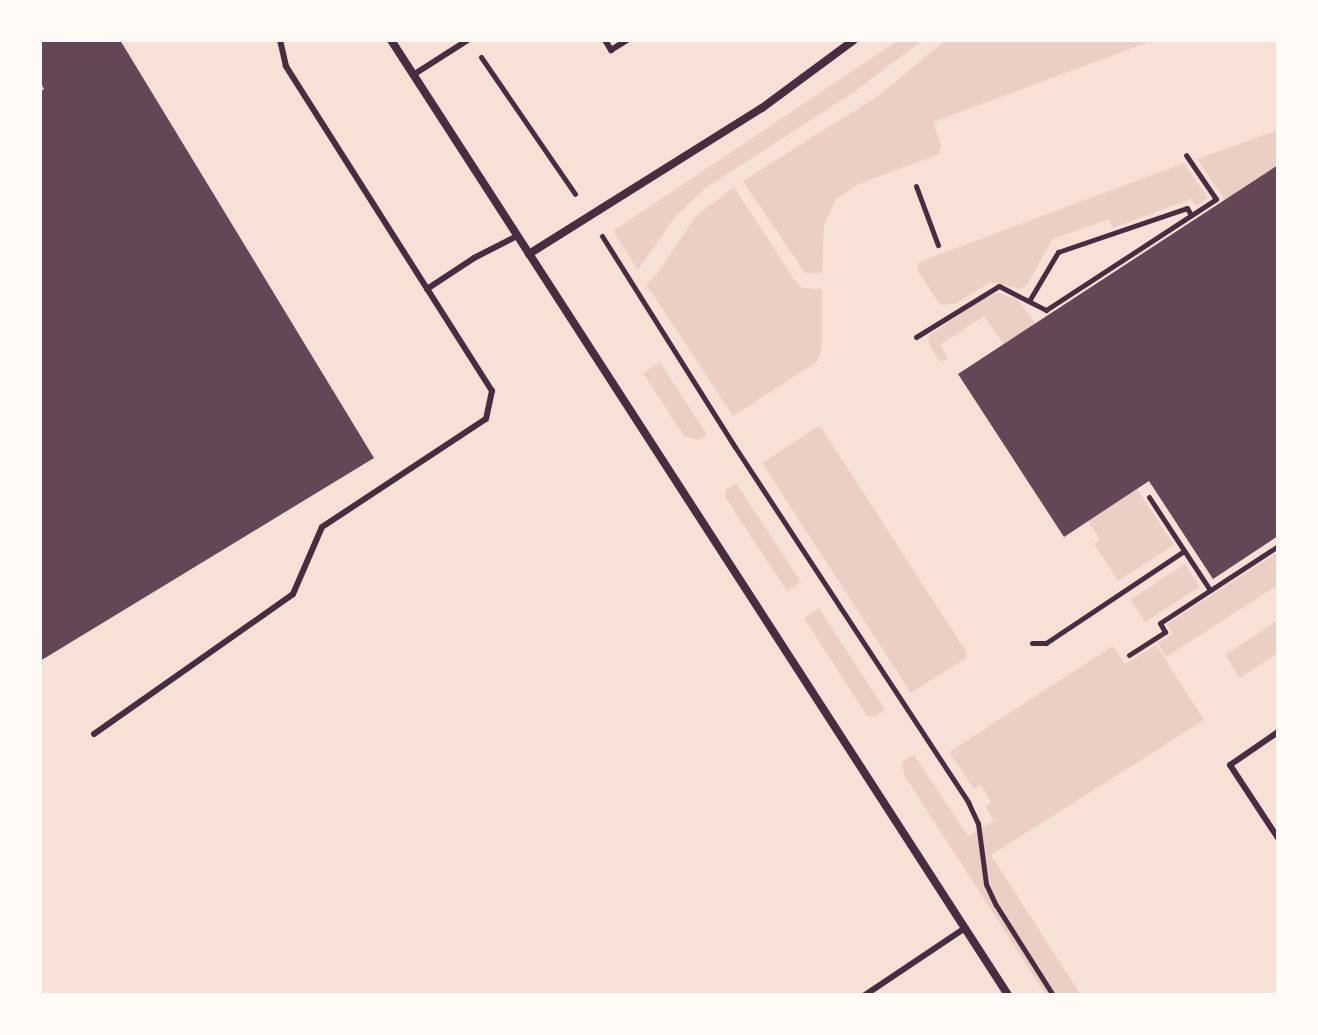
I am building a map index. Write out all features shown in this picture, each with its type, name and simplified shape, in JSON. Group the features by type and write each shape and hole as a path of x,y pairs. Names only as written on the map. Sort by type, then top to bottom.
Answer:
{"street":[{"path":"391,40 1008,995"},
{"path":"529,254 762,108 854,40"}],"lane":[{"path":"94,734 293,594 322,527 486,419 492,391 286,66 280,40"},
{"path":"413,75 468,40"},
{"path":"605,40 611,50 627,40"},
{"path":"427,289 474,258 517,236"},
{"path":"1278,732 1230,765 1278,838"},
{"path":"865,995 965,928"}],"path":[{"path":"478,53 590,217 913,722 939,752 978,823 986,884 1053,995"},
{"path":"916,337 999,286 1046,310 1216,199 1186,155"},
{"path":"916,186 938,245"},
{"path":"1029,301 1058,252 1187,208 1191,215"},
{"path":"1149,497 1210,590"},
{"path":"1129,655 1165,632 1160,623 1278,546"},
{"path":"1032,643 1046,643 1184,551"}],"shaded area":[{"path":"899,40 923,40 854,92 704,189 675,217 638,270 613,231"},
{"path":"946,40 1154,40 933,122 941,145 939,154 859,184 836,199 824,225 822,273 805,273 743,181 878,96"},
{"path":"1278,130 1278,165 1225,200 1197,159"},
{"path":"1184,163 1208,198 1196,206 1191,199 1113,228 1109,219 1053,239 1026,286 1020,289 990,282 955,304 940,305 917,269 919,262"},
{"path":"734,187 797,284 803,288 822,289 822,347 818,361 733,416 646,284 657,274 696,216"},
{"path":"997,293 1017,299 1036,324 1004,345 984,316 940,345 948,358 940,362 928,336 984,298"},
{"path":"660,362 707,435 699,440 684,436 643,373"},
{"path":"821,427 967,653 966,658 911,693 762,463"},
{"path":"736,483 801,582 787,591 725,497 726,490"},
{"path":"1137,489 1174,545 1118,581 1094,544 1100,540 1088,521"},
{"path":"1278,552 1278,585 1166,657 1157,643 1173,634 1167,624"},
{"path":"1185,564 1200,587 1145,622 1130,599"},
{"path":"819,608 885,710 875,717 867,716 804,618"},
{"path":"1278,620 1278,653 1240,678 1225,655"},
{"path":"1156,645 1204,720 991,855 1081,995 1046,995 904,775 902,762 914,755 968,836 994,821 985,807 991,802 981,785 974,789 949,752 1113,646 1125,664"}],"building":[{"path":"40,40 120,40 374,458 40,661 40,92 44,89 40,82"},
{"path":"1278,165 1278,536 1213,579 1149,481 1064,537 958,374"}]}
